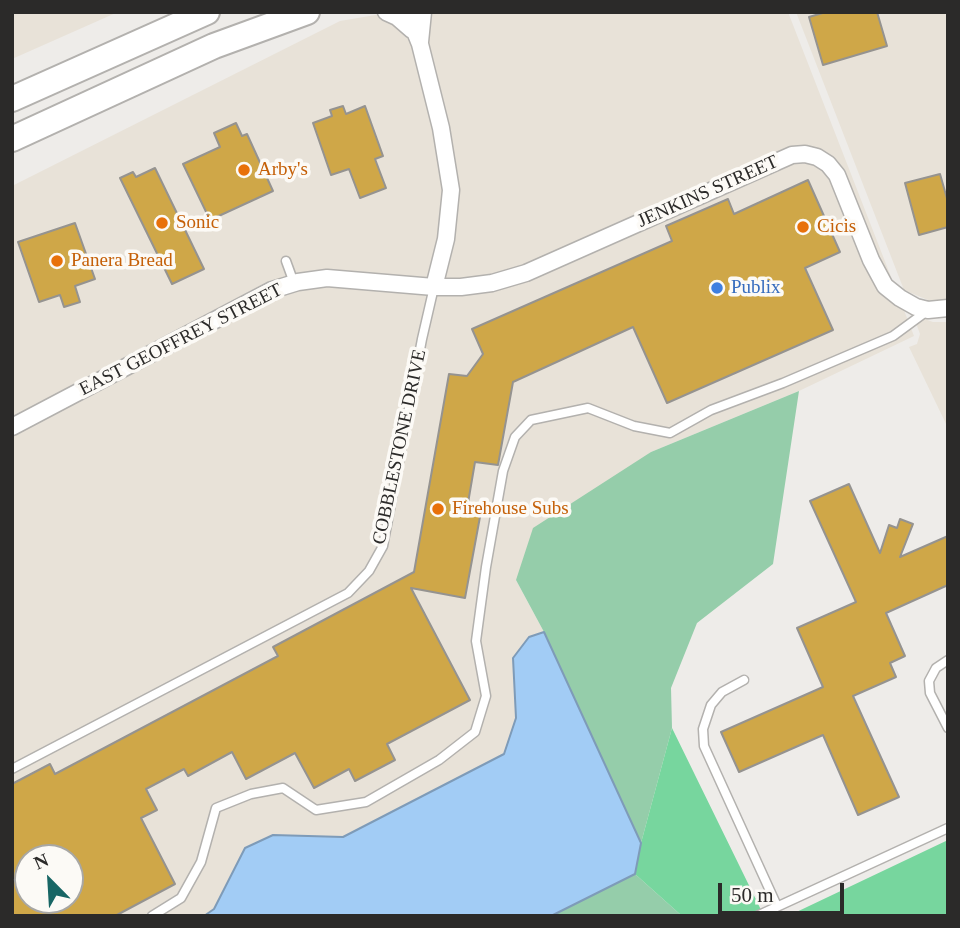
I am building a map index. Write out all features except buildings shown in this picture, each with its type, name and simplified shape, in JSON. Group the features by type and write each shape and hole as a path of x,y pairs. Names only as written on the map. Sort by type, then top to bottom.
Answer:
{"main road":[{"path":"12,99 206,12"},
{"path":"12,139 214,46 307,12"}],"street":[{"path":"386,12 397,17 416,37"},
{"name":"COBBLESTONE DRIVE","path":"407,12 441,128 451,190 446,239 435,287"},
{"name":"COBBLESTONE DRIVE","path":"416,37 423,12"},
{"name":"JENKINS STREET","path":"435,287 461,287 526,273 792,155 805,155 828,164 837,175 871,260 885,286 900,298 928,310"},
{"name":"EAST GEOFFREY STREET","path":"14,422 272,290 327,278 435,287"},
{"path":"928,310 948,308"}],"lane":[{"path":"286,261 295,283"},
{"name":"COBBLESTONE DRIVE","path":"12,769 348,593 369,571 383,546 422,339 435,287"},
{"path":"152,916 181,898 201,862 216,808 251,794 283,788 316,810 366,802 439,760 475,732 486,696 476,641 503,471 515,437 531,420 588,408 634,426 670,433 711,410 893,336 928,310"},
{"path":"948,660 936,668 929,681 930,693 948,728"},
{"path":"744,680 722,692 711,705 703,729 704,746 777,906"},
{"path":"757,916 948,828"}],"shaded area":[{"path":"12,12 118,12 12,59"},
{"path":"393,12 788,12 914,336 799,391 651,452 516,580 544,632 529,637 514,658 516,718 504,754 343,837 273,835 245,847 214,909 204,916 12,916 12,186 340,21"},
{"path":"796,12 945,12 948,23 948,303 935,303 904,290"},
{"path":"913,315 933,322 948,322 948,428 909,347 917,344 920,334"}],"green space":[{"path":"799,391 773,564 697,623 671,688 672,728 641,843 544,632 516,580 533,528 651,452"},
{"path":"672,728 764,916 682,916 635,874"},
{"path":"948,840 948,916 788,916"},
{"path":"635,874 682,916 559,916 557,913"}],"water":[{"path":"544,632 641,843 635,874 551,916 204,916 214,909 245,848 273,835 343,837 504,754 516,718 513,658 529,637"}],"place":[{"name":"Arby's","path":"244,170"},
{"name":"Sonic","path":"162,223"},
{"name":"Cicis","path":"803,227"},
{"name":"Panera Bread","path":"57,261"},
{"name":"Publix","path":"717,288"},
{"name":"Firehouse Subs","path":"438,509"}]}
